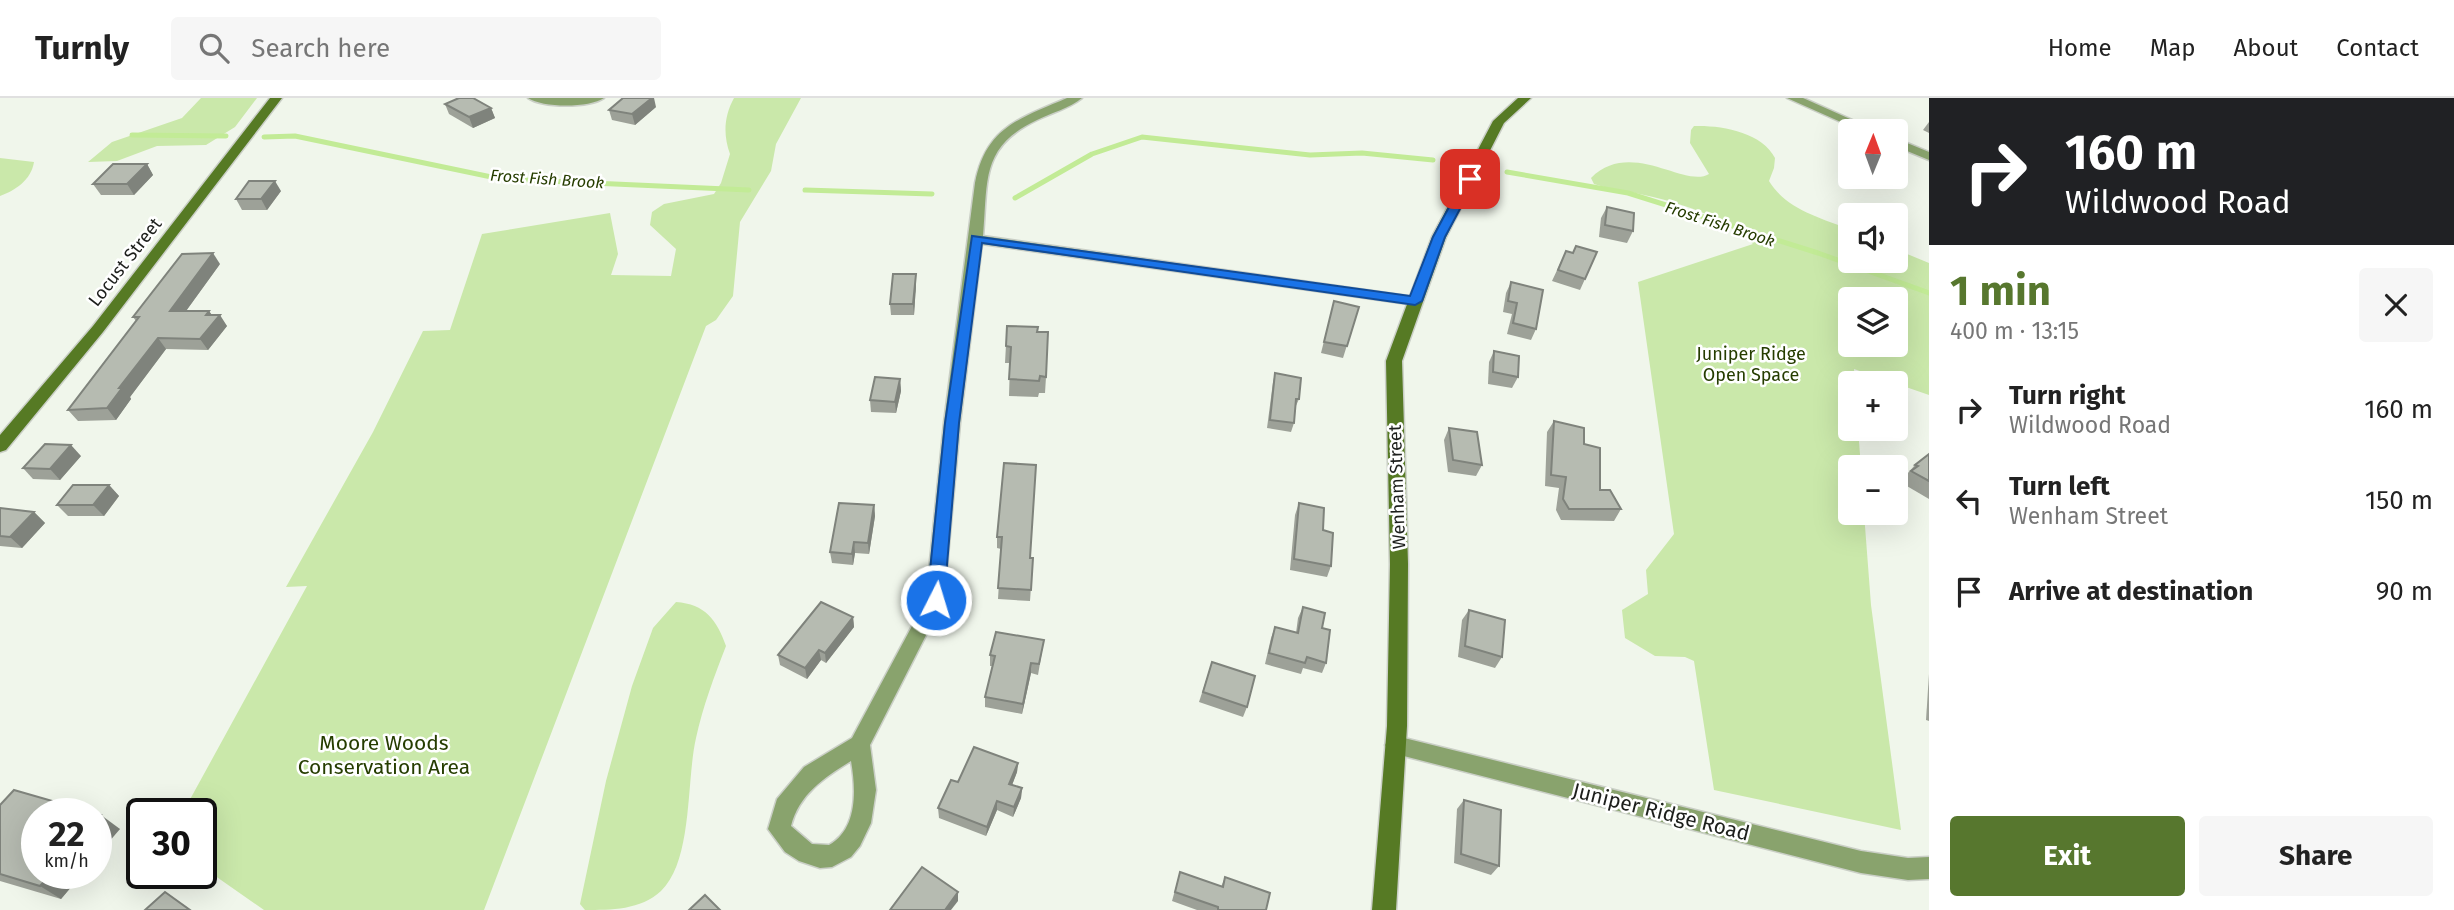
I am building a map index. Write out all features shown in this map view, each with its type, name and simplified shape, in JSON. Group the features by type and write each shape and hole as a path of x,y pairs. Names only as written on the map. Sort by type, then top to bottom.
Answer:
{"main road":[{"name":"Locust Street","path":"0,446 98,329 276,98"},
{"name":"Wenham Street","path":"1384,910 1396,745 1399,564 1394,360 1439,237 1494,129 1516,103 1525,98"}],"street":[{"path":"534,98 560,103 598,98"},
{"path":"859,746 864,771 865,801 855,838 847,849 819,860 799,850 779,829 785,806 812,774 859,746 936,600 952,423 985,167 991,149 1002,135 1076,98"},
{"path":"1793,98 1843,119"},
{"path":"1908,147 1929,156"},
{"path":"976,239 1415,301"},
{"name":"Juniper Ridge Road","path":"1396,745 1848,859 1908,869 1929,869"}],"green space":[{"path":"201,98 257,98 235,127 206,145 157,146 117,161 88,162 112,142 182,118"},
{"name":"Moore Woods Conservation Area","path":"734,98 801,98 776,144 771,171 740,222 733,296 716,320 706,326 484,910 264,910 217,877 217,798 191,798 307,586 286,587 373,432 423,331 450,330 482,234 610,213 618,254 611,275 671,276 676,249 650,225 652,212 664,204 714,194 721,183 730,154 726,140 728,112"},
{"name":"Juniper Ridge Open Space","path":"1694,126 1716,127 1751,136 1769,149 1775,158 1769,181 1776,191 1794,206 1838,225 1838,273 1908,273 1908,254 1929,263 1929,395 1908,388 1908,371 1838,371 1838,441 1859,441 1860,455 1838,455 1838,525 1865,525 1871,605 1901,830 1714,790 1694,661 1685,657 1655,656 1625,638 1622,610 1648,594 1646,570 1674,534 1638,282 1753,244 1721,221 1683,205 1604,187 1594,184 1591,178 1607,167 1623,163 1640,163 1699,177 1709,174 1690,143"},
{"path":"0,158 34,162 30,174 22,184 0,196"},
{"path":"676,602 695,606 708,615 714,621 726,646 705,703 696,738 684,841 679,860 661,891 644,902 615,909 585,910 580,904 606,781 632,686 653,628"}],"building":[{"path":"459,98 473,98 491,108 469,117 445,104"},
{"path":"623,98 652,98 632,114 609,110"},
{"path":"113,164 147,164 127,184 93,184"},
{"path":"249,181 275,181 261,199 236,199"},
{"path":"1607,207 1634,213 1633,231 1605,225"},
{"path":"1576,246 1597,252 1585,279 1558,270 1566,251 1573,253"},
{"path":"213,253 170,311 209,311 206,315 220,315 200,339 158,338 107,408 68,410 139,317 133,317 182,254"},
{"path":"893,274 916,274 913,304 890,304"},
{"path":"1511,282 1543,290 1536,329 1513,323 1517,303 1508,301"},
{"path":"1334,301 1359,307 1347,346 1324,342"},
{"path":"1007,326 1038,327 1037,332 1048,332 1046,377 1040,376 1039,381 1009,379 1011,347 1006,346"},
{"path":"1494,351 1519,356 1518,377 1493,372"},
{"path":"1275,373 1301,378 1294,423 1270,420"},
{"path":"875,377 900,379 895,402 870,400"},
{"path":"1554,421 1584,428 1584,444 1600,448 1600,490 1610,490 1621,509 1569,509 1563,499 1566,477 1551,475"},
{"path":"1449,428 1477,432 1482,465 1453,460"},
{"path":"45,444 71,445 50,469 23,468"},
{"path":"1929,454 1929,481 1911,471"},
{"path":"1004,463 1036,465 1030,558 1033,558 1031,590 998,588 1002,537 997,537"},
{"path":"73,485 109,485 93,505 57,505"},
{"path":"839,503 874,505 868,543 854,542 852,554 830,552"},
{"path":"1299,503 1324,508 1323,530 1333,533 1331,566 1294,559"},
{"path":"0,508 34,512 10,537 0,536"},
{"path":"821,602 853,617 825,653 819,650 805,668 778,655"},
{"path":"1303,607 1325,613 1322,628 1330,630 1326,663 1307,657 1305,663 1269,653 1275,627 1298,633"},
{"path":"1469,610 1505,620 1502,657 1465,646"},
{"path":"996,632 1044,640 1039,664 1031,663 1023,704 985,697 995,656 990,655"},
{"path":"1212,662 1255,676 1247,707 1203,692"},
{"path":"974,747 1018,763 1009,784 1022,788 1014,807 997,801 987,827 938,808 951,780 958,782"},
{"path":"14,790 42,798 21,798 21,880 0,874 0,805"},
{"path":"1464,800 1501,810 1499,866 1461,854"},
{"path":"922,867 958,892 945,910 890,910"},
{"path":"1180,872 1223,887 1225,877 1270,893 1266,910 1218,910 1218,907 1175,892"},
{"path":"165,892 190,910 145,910"},
{"path":"705,895 720,910 689,910"}],"waterway":[{"name":"Frost Fish Brook","path":"132,135 226,136"},
{"name":"Frost Fish Brook","path":"264,137 295,136 501,179 749,190"},
{"name":"Frost Fish Brook","path":"1015,198 1092,154 1142,137 1310,155 1362,153 1433,160"},
{"name":"Frost Fish Brook","path":"1507,172 1628,193 1818,253 1929,293"},
{"name":"Frost Fish Brook","path":"805,190 932,194"}],"route":[{"path":"936,600 952,423 976,239 1415,301 1439,237 1470,179"}]}
